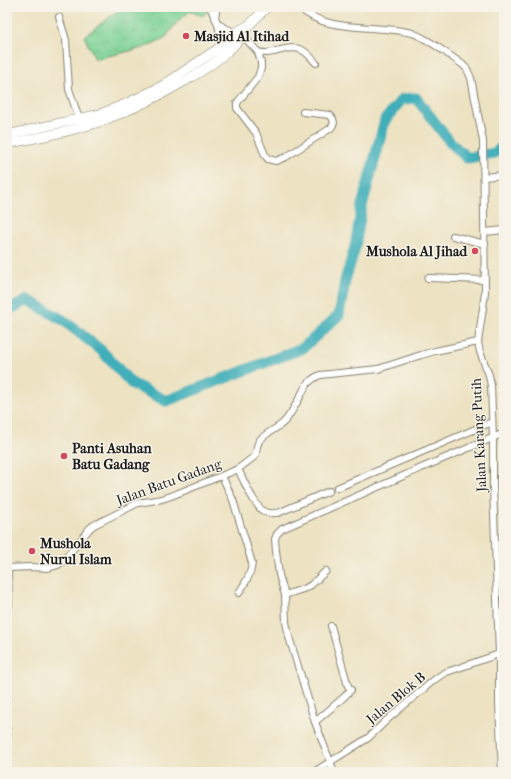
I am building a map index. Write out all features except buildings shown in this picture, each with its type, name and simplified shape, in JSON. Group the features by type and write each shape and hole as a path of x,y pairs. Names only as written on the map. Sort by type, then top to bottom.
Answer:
{"highway":[{"path":"7,144 80,123 162,86 223,50 267,7"},
{"path":"7,135 80,123"}],"street":[{"path":"210,7 218,24 223,50"},
{"path":"215,17 218,7"},
{"name":"Jalan Karang Putih","path":"299,7 312,17 336,25 405,32 422,37 462,64 467,69 471,78 483,141 485,280 484,308 478,342 480,352 489,375 493,438 502,772"},
{"path":"59,17 66,40 69,89 80,123"},
{"path":"218,24 239,35 258,52 261,63 260,73 236,105 256,133 262,150 268,159 276,161 281,160 331,128 334,123 330,115 303,112"},
{"path":"258,52 267,53 297,49 302,50 316,63"},
{"path":"484,175 504,175"},
{"path":"485,232 504,230"},
{"path":"453,236 485,244"},
{"path":"428,278 485,280"},
{"name":"Jalan Batu Gadang","path":"8,568 48,568 58,565 64,560 90,528 99,522 138,503 171,496 238,469 255,456 257,445 262,438 280,426 287,419 307,384 315,377 320,375 378,369 420,354 478,342"},
{"path":"337,488 492,422"},
{"path":"334,772 315,722 289,637 286,622 285,595 276,551 275,539 277,534 282,529 504,433"},
{"path":"238,469 257,505 264,512 273,514 278,513 329,491"},
{"path":"222,476 232,500 252,563 250,575 239,592"},
{"path":"7,609 9,606 8,568"},
{"path":"285,595 312,586 326,571"},
{"path":"315,722 351,690 348,686 330,626"},
{"name":"Jalan Blok B","path":"314,772 368,738 444,673 499,654"},
{"path":"7,729 7,737"}],"green space":[{"path":"120,7 207,7 208,10 203,16 190,11 177,22 165,38 143,48 95,59 84,36 121,9"}],"waterway":[{"path":"7,311 28,300 63,320 101,350 131,383 166,401 303,348 339,315 345,281 355,247 362,206 385,120 402,99 416,98 450,142 467,158 495,153 504,145"}],"place":[{"name":"Masjid Al Itihad","path":"186,36"},
{"name":"Mushola Al Jihad","path":"475,251"},
{"name":"Panti Asuhan Batu Gadang","path":"64,456"},
{"name":"Mushola Nurul Islam","path":"32,551"}]}
